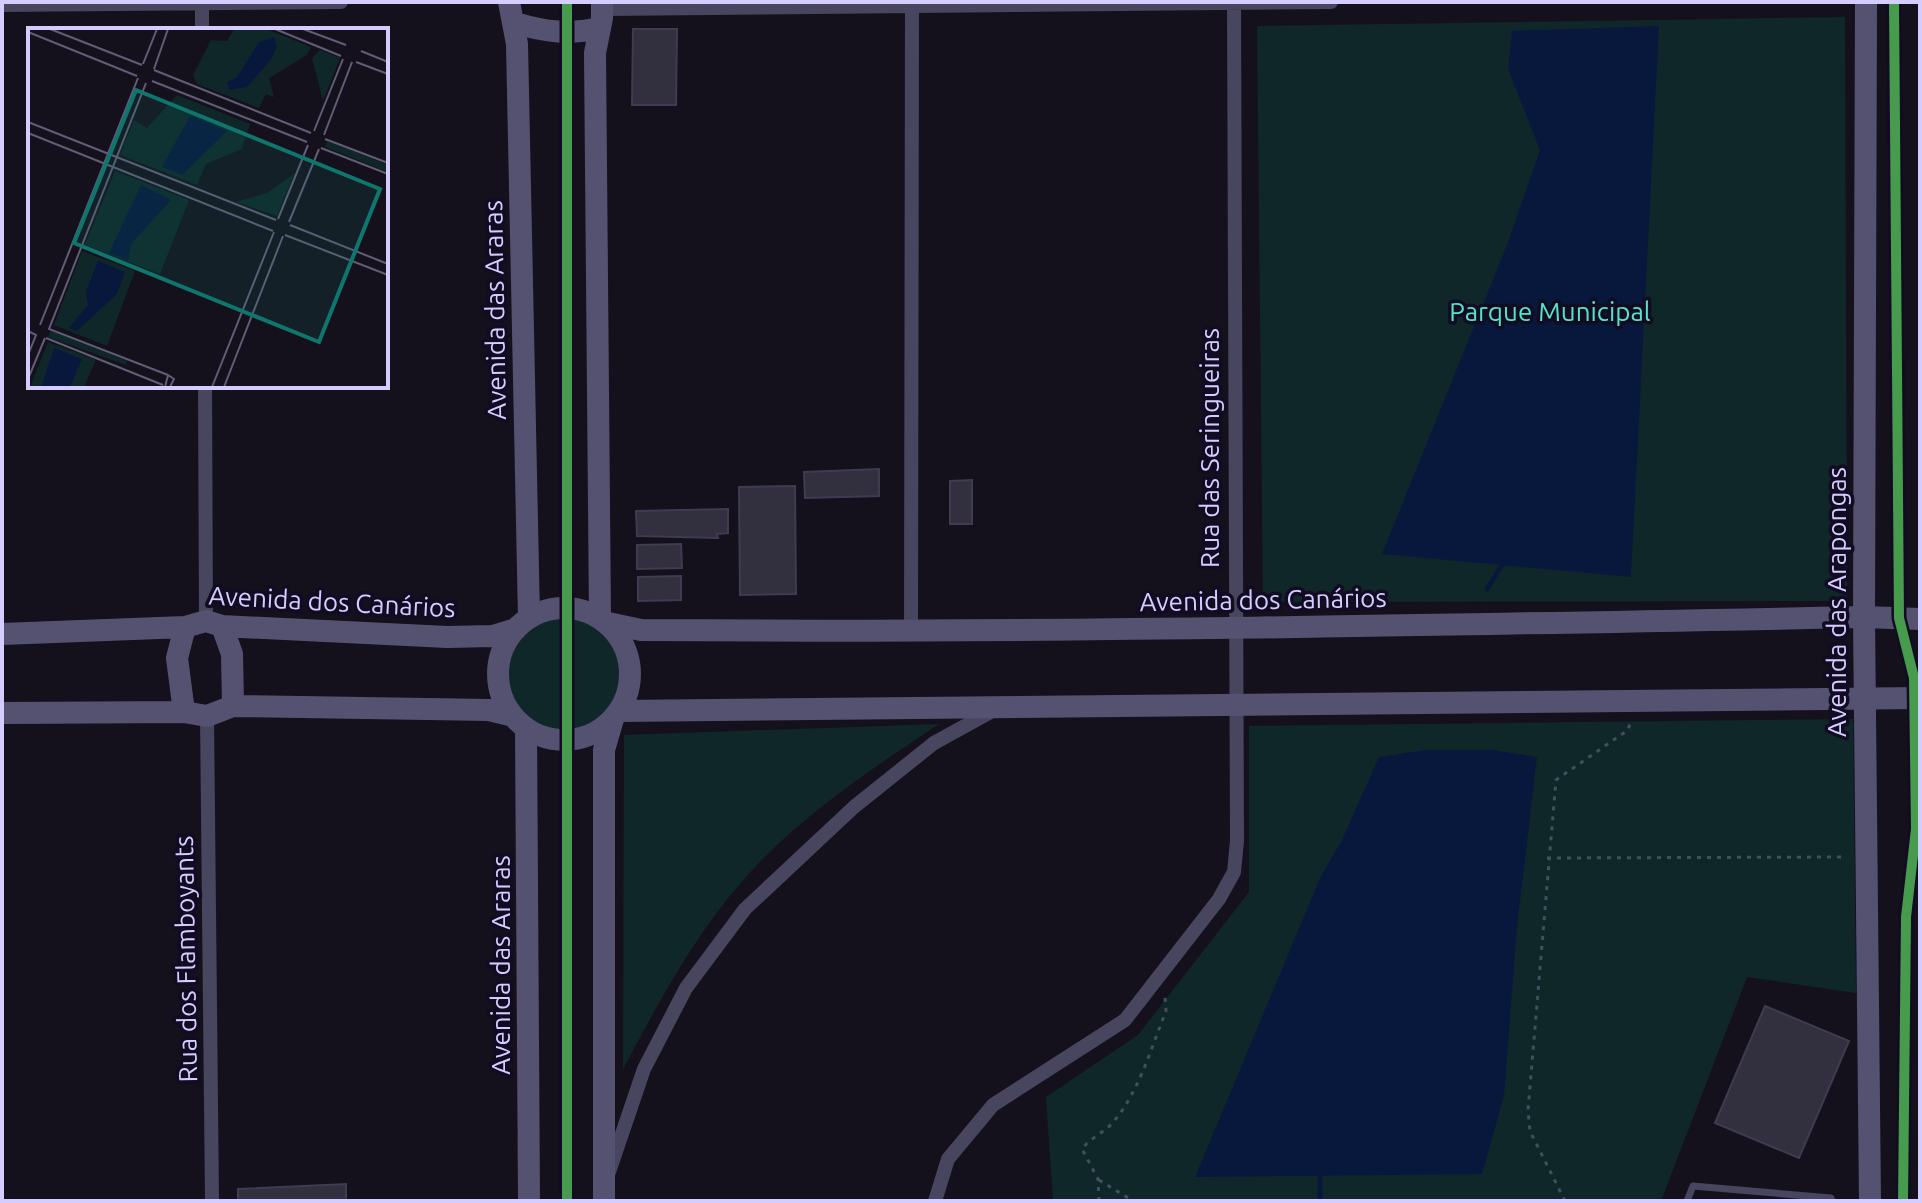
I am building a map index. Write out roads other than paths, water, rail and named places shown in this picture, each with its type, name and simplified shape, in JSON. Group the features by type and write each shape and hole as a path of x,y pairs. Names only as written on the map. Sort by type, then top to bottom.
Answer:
{"street":[{"path":"2,5 341,2"},
{"name":"Rua das Seringueiras","path":"935,1201 948,1159 993,1105 1125,1020 1219,899 1234,872 1237,841 1233,707 1234,2"},
{"path":"512,12 550,33 576,34 602,13 912,4 1331,2"},
{"name":"Avenida das Arapongas","path":"1866,2 1864,617 1870,1201"},
{"path":"202,4 202,28"},
{"path":"911,632 912,4"},
{"name":"Avenida das Araras","path":"512,12 523,623"},
{"path":"602,13 595,53 604,621"},
{"path":"184,712 177,658 205,624 205,388"},
{"path":"519,722 501,695 498,672 503,648 523,623 553,609 577,609 604,621 623,642 630,665 629,689 604,750 604,1194"},
{"name":"Avenida dos Canários","path":"604,621 641,630 911,632 1235,630 1864,617 1920,619"},
{"name":"Avenida dos Canários","path":"2,634 205,624 447,637 493,636 523,623"},
{"path":"205,624 232,654 233,706"},
{"path":"2,713 184,712 207,716 233,706 489,710 547,738 571,740 594,733 616,715 1920,698"},
{"path":"604,1194 644,1069 686,988 745,909 877,788 934,743 997,708"},
{"name":"Rua dos Flamboyants","path":"207,716 212,1201"},
{"name":"Avenida das Araras","path":"519,722 529,1201"}],"lane":[{"path":"1687,1201 1693,1186 1831,1198 1832,1201"}],"water":[{"path":"1659,26 1631,577 1382,554 1507,245 1540,150 1508,69 1512,31"},
{"path":"1426,750 1492,750 1537,757 1517,927 1504,1096 1482,1174 1195,1177 1321,876 1342,840 1379,757"}],"waterway":[{"path":"1487,589 1504,562"},
{"path":"1320,1169 1320,1197"}],"park label":[{"name":"Parque Municipal","path":"1550,312"}]}
